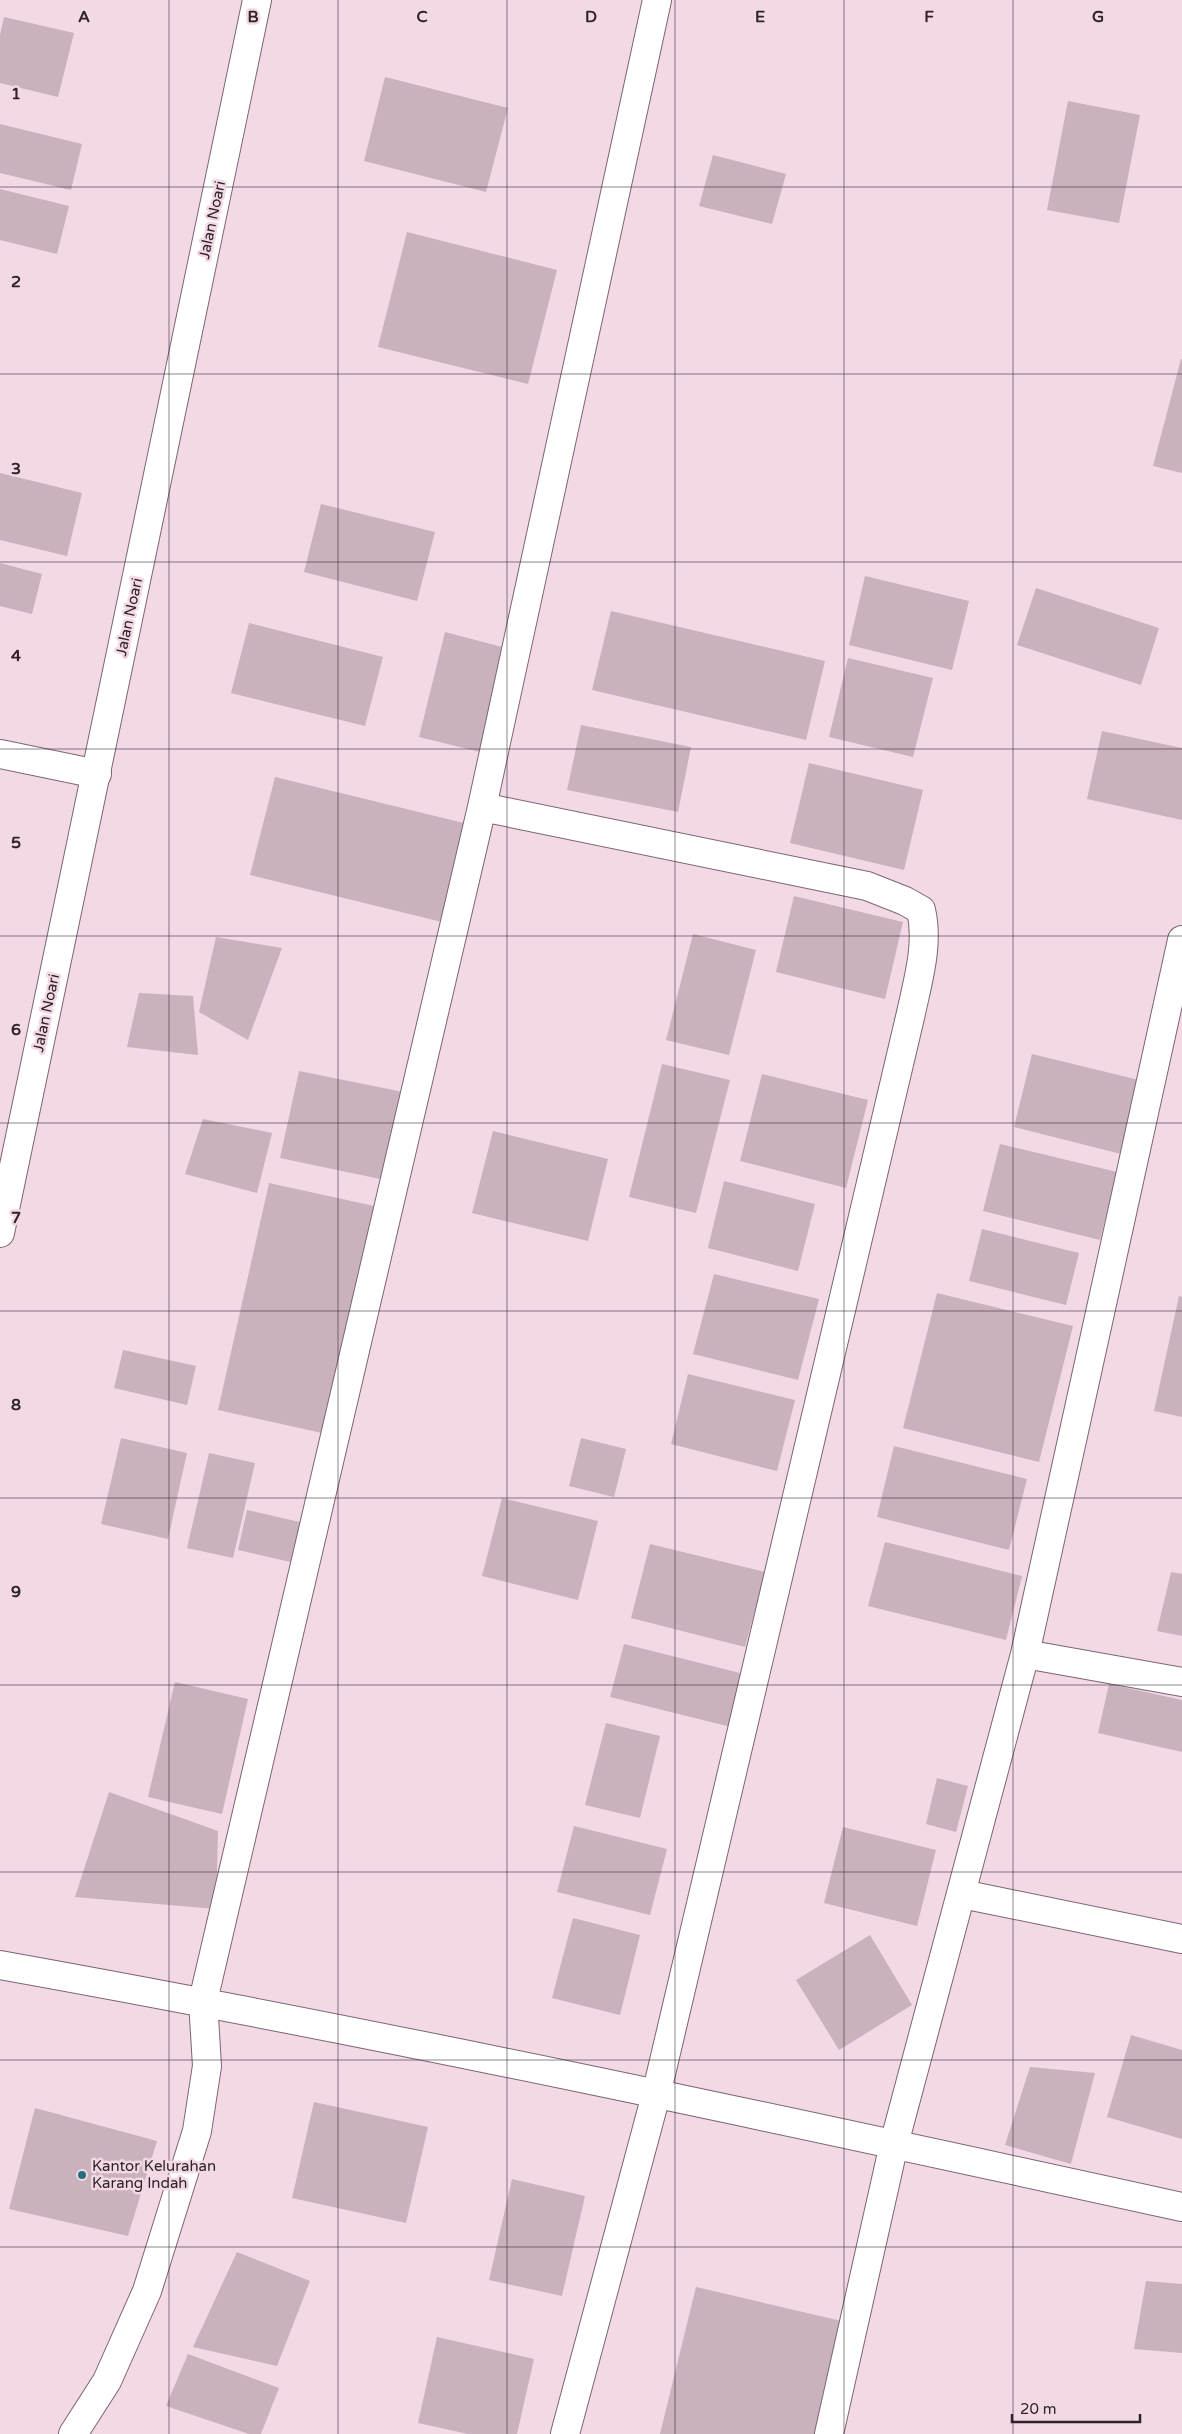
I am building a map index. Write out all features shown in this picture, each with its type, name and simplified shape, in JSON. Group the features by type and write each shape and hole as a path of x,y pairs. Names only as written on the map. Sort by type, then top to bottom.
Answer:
{"street":[{"name":"Jalan Noari","path":"0,1233 257,0"},
{"path":"73,2434 107,2381 147,2291 197,2131 207,2066 202,2001 482,807 656,0"},
{"path":"0,754 97,774"},
{"path":"482,807 866,886 905,901 921,910 924,922 923,958 911,1013 656,2095 565,2434"},
{"path":"829,2434 894,2144 1025,1654 1182,940"},
{"path":"1025,1654 1182,1682"},
{"path":"962,1894 1182,1939"},
{"path":"0,1965 202,2001 894,2144 1182,2206"}],"building":[{"path":"4,17 74,33 58,97 0,83 0,35"},
{"path":"385,77 508,108 486,192 364,161"},
{"path":"1068,101 1140,115 1119,223 1047,210"},
{"path":"0,124 82,144 71,190 0,173"},
{"path":"713,155 786,174 772,224 699,206"},
{"path":"0,189 69,206 57,254 0,240"},
{"path":"407,232 557,270 528,384 378,347"},
{"path":"1182,359 1182,473 1153,466"},
{"path":"0,473 82,493 67,556 0,540"},
{"path":"321,504 435,532 417,601 304,572"},
{"path":"0,563 42,574 32,614 0,606"},
{"path":"865,576 969,601 952,670 849,645"},
{"path":"1036,588 1159,628 1141,685 1017,645"},
{"path":"611,611 825,661 806,740 592,690"},
{"path":"249,623 383,657 365,726 231,693"},
{"path":"445,632 506,648 480,752 419,737"},
{"path":"848,658 933,678 913,757 829,737"},
{"path":"581,725 691,747 678,812 567,790"},
{"path":"1102,731 1182,748 1182,820 1087,799"},
{"path":"809,763 923,790 904,870 790,843"},
{"path":"275,777 472,825 446,923 250,875"},
{"path":"794,896 903,922 885,999 776,972"},
{"path":"693,934 756,950 729,1055 666,1040"},
{"path":"216,937 282,948 248,1040 199,1012"},
{"path":"139,993 193,996 198,1055 127,1047"},
{"path":"1032,1054 1139,1080 1121,1154 1014,1127"},
{"path":"662,1064 730,1080 696,1213 629,1197"},
{"path":"299,1071 403,1092 385,1180 280,1158"},
{"path":"762,1074 868,1100 846,1188 740,1161"},
{"path":"203,1119 272,1133 257,1193 185,1174"},
{"path":"493,1131 608,1159 588,1241 472,1213"},
{"path":"1000,1144 1117,1172 1100,1240 983,1211"},
{"path":"724,1181 815,1204 798,1271 708,1248"},
{"path":"269,1183 374,1206 322,1433 218,1410"},
{"path":"982,1229 1079,1253 1066,1305 969,1281"},
{"path":"714,1274 819,1299 798,1380 693,1354"},
{"path":"937,1293 1073,1326 1039,1462 903,1428"},
{"path":"1179,1296 1182,1297 1182,1417 1154,1411"},
{"path":"123,1350 196,1366 187,1405 114,1388"},
{"path":"688,1374 795,1400 777,1471 671,1444"},
{"path":"121,1438 187,1453 168,1539 101,1524"},
{"path":"581,1438 626,1449 614,1497 569,1486"},
{"path":"894,1446 1027,1479 1009,1550 877,1517"},
{"path":"209,1453 255,1463 233,1558 187,1548"},
{"path":"502,1498 598,1521 578,1600 482,1576"},
{"path":"247,1510 304,1523 295,1563 238,1550"},
{"path":"885,1542 1022,1576 1006,1640 868,1606"},
{"path":"650,1544 765,1572 745,1647 631,1618"},
{"path":"1171,1572 1182,1574 1182,1636 1157,1631"},
{"path":"624,1644 744,1674 731,1727 610,1697"},
{"path":"175,1682 248,1699 222,1814 148,1797"},
{"path":"1109,1684 1182,1700 1182,1752 1098,1733"},
{"path":"606,1723 660,1736 640,1818 585,1805"},
{"path":"937,1778 968,1786 956,1832 926,1824"},
{"path":"109,1792 218,1831 216,1909 75,1897"},
{"path":"574,1826 667,1849 650,1915 557,1892"},
{"path":"843,1827 936,1850 917,1926 824,1903"},
{"path":"573,1918 640,1935 620,2015 552,1998"},
{"path":"870,1935 912,2005 839,2050 796,1980"},
{"path":"1131,2035 1182,2050 1182,2139 1107,2117"},
{"path":"1030,2067 1095,2073 1071,2164 1005,2145"},
{"path":"314,2102 428,2127 406,2223 292,2198"},
{"name":"Kantor Kelurahan Karang Indah","path":"35,2108 157,2141 128,2236 9,2209"},
{"path":"512,2179 585,2196 562,2296 489,2280"},
{"path":"237,2252 310,2281 277,2366 193,2347"},
{"path":"1146,2281 1182,2284 1182,2353 1134,2349"},
{"path":"696,2287 846,2322 819,2434 660,2434"},
{"path":"437,2337 534,2359 517,2434 468,2434 418,2423"},
{"path":"188,2354 279,2388 261,2434 249,2434 166,2406"}],"place":[{"name":"Kantor Kelurahan Karang Indah","path":"82,2175"}]}
